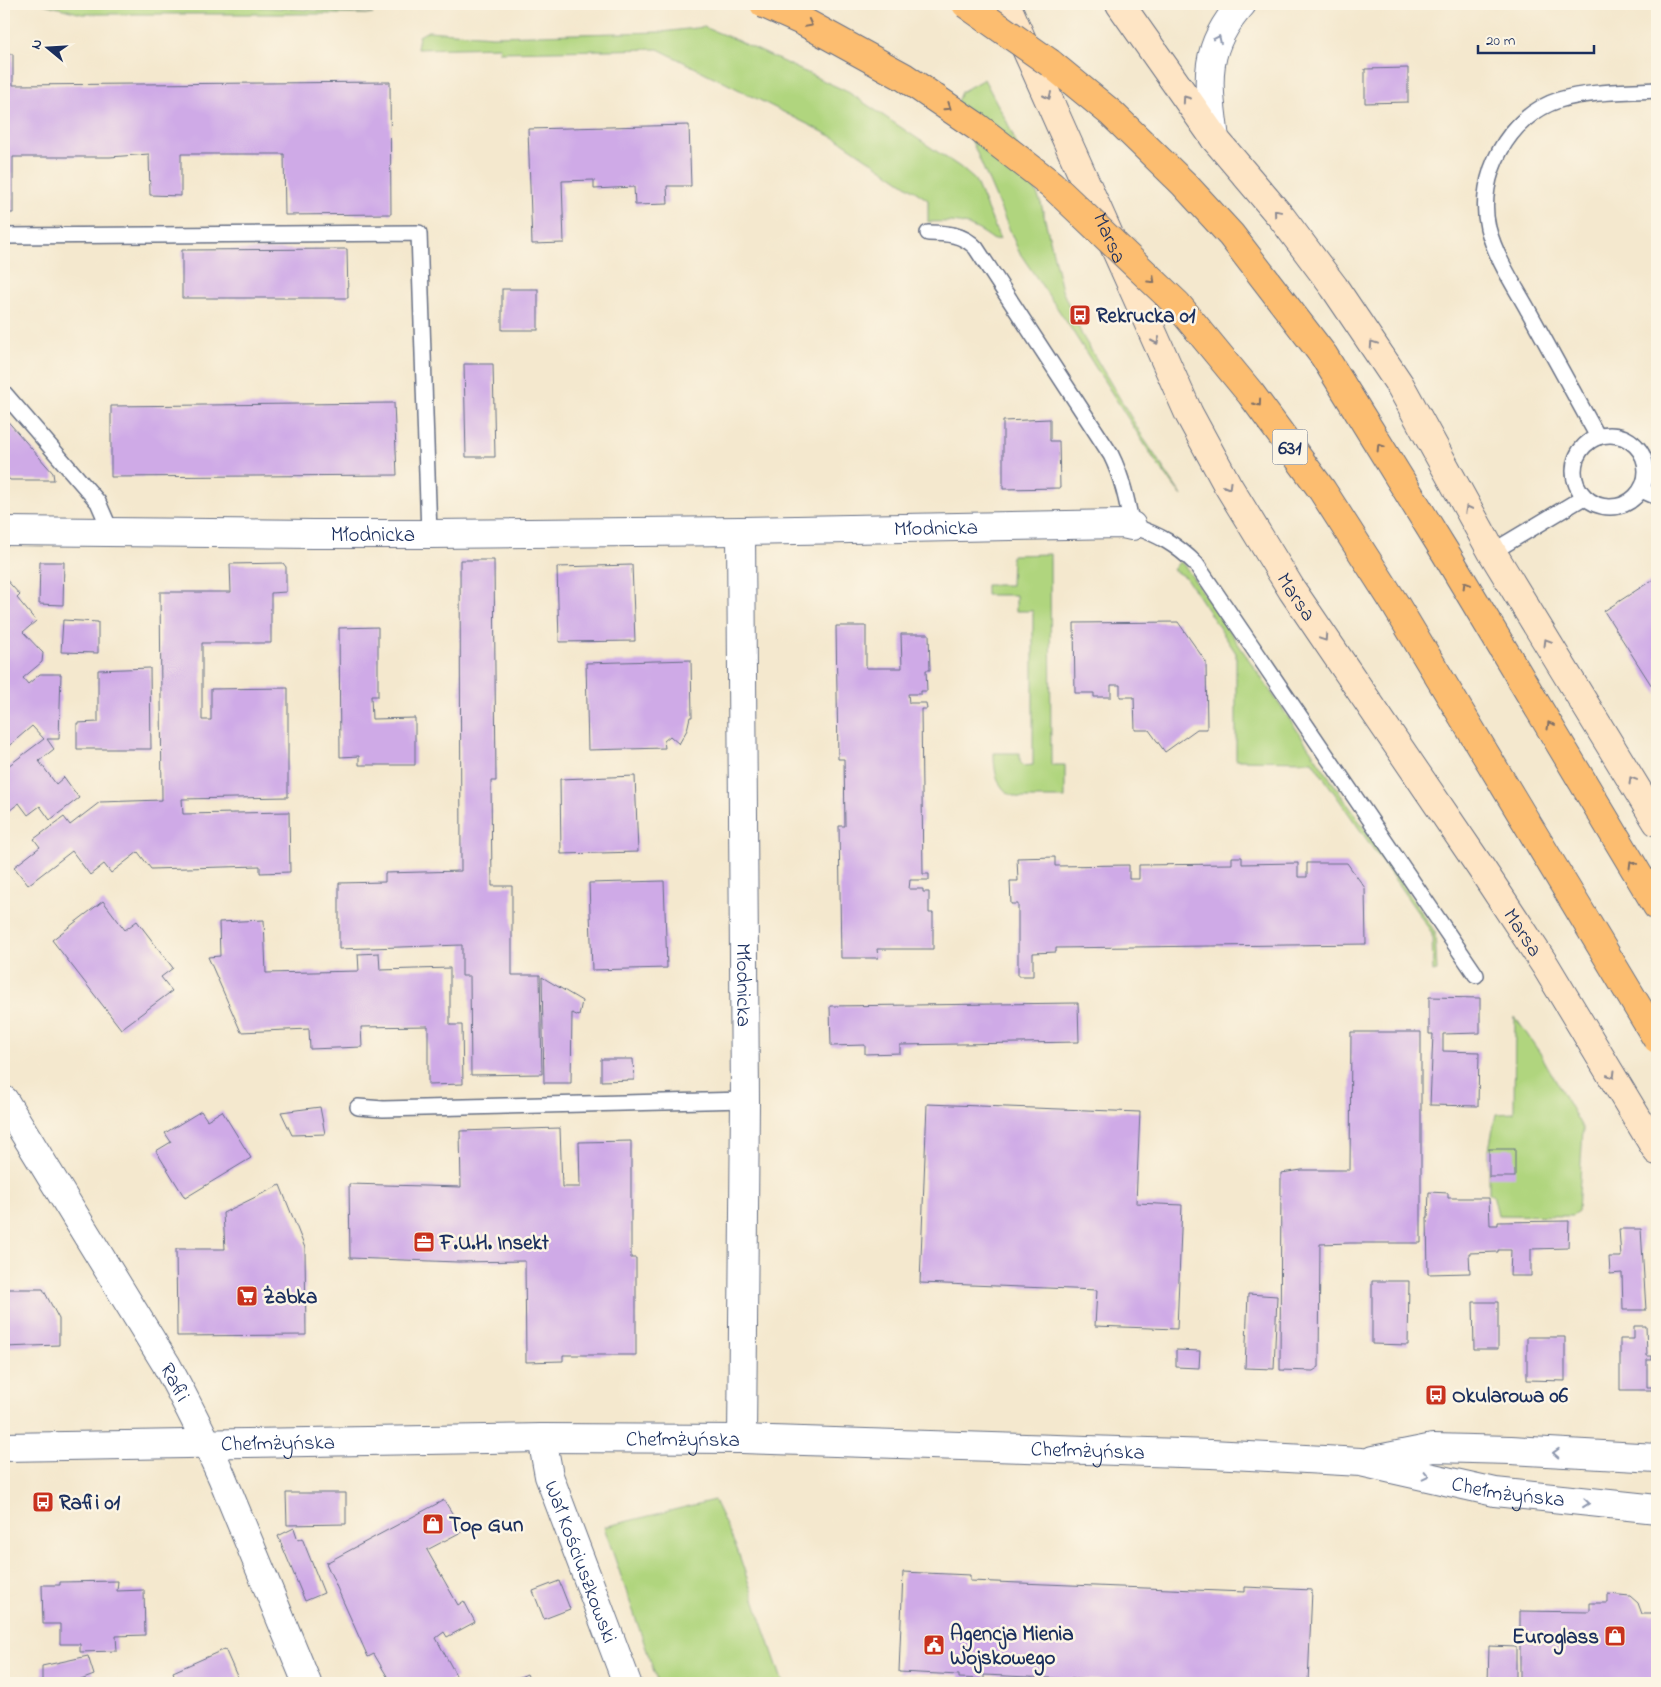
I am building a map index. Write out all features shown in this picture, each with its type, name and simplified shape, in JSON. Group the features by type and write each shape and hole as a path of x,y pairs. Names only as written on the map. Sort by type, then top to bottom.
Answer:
{"main road":[{"name":"631","path":"764,4 804,22 904,77 976,126 1051,184 1177,304 1251,394 1322,490 1395,604 1657,1039"},
{"path":"966,4 1050,63 1111,113 1184,184 1231,235 1324,356 1445,552 1657,906"},
{"name":"Marsa","path":"1006,4 1188,414 1227,484 1292,590 1545,965 1657,1151"},
{"path":"1120,4 1215,139 1282,218 1334,286 1400,385 1492,552 1657,822"}],"street":[{"path":"1215,139 1210,97 1210,62 1215,43 1229,18 1242,4"},
{"name":"Młodnicka","path":"4,531 429,534 741,531 1104,524 1132,526"},
{"name":"Młodnicka","path":"741,531 745,1100 742,1439"},
{"name":"Rafii","path":"4,1100 166,1364 207,1442 308,1683"},
{"name":"Chełmżyńska","path":"4,1447 207,1442 542,1438 742,1439 1211,1454 1361,1462 1495,1492 1657,1509"},
{"name":"Wał Kościuszkowski","path":"542,1438 549,1476 627,1683"},
{"name":"Chełmżyńska","path":"1361,1462 1433,1448 1657,1458"}],"lane":[{"path":"1598,437 1512,282 1493,243 1488,227 1485,204 1488,180 1494,161 1508,137 1525,119 1543,107 1558,100 1581,95 1657,90"},
{"path":"4,236 419,233 429,534"},
{"path":"928,233 953,234 966,240 976,248 1111,455 1122,483 1132,526 1164,538 1175,545 1196,564 1476,975"},
{"path":"4,393 98,502 111,532"},
{"path":"1612,434 1626,438 1638,448 1645,461 1646,476 1641,490 1630,502 1614,507 1598,505 1584,497 1576,484 1574,470 1577,456 1585,444 1598,437 1612,434"},
{"path":"1641,490 1657,497"},
{"path":"1492,552 1584,497"},
{"path":"358,1108 383,1109 745,1100"}],"green space":[{"path":"44,4 241,4 373,14 82,14"},
{"path":"704,27 848,92 960,167 975,180 1000,239 994,240 978,229 963,224 928,222 928,200 841,141 658,49 499,52 500,47 417,49 419,36 428,31 492,36 662,32"},
{"path":"984,79 1008,124 1041,203 1062,290 1082,335 1144,439 1182,496 1157,464 1066,321 1019,252 956,104 961,92"},
{"path":"1050,554 1051,765 1065,765 1065,798 1021,798 1013,796 1002,787 996,775 994,753 1020,753 1020,762 1024,766 1033,765 1033,611 1016,611 1016,595 986,595 986,585 1011,585 1012,555"},
{"path":"1180,561 1435,932 1437,971 1433,972 1432,933 1312,761 1236,760 1236,653 1186,578 1173,570"},
{"path":"1515,1017 1540,1053 1583,1129 1578,1211 1573,1216 1498,1215 1493,1194 1489,1194 1489,1149 1496,1114 1514,1113"},
{"path":"714,1500 737,1549 783,1683 658,1683 604,1527"}],"building":[{"path":"4,54 13,54 13,85 390,82 391,214 285,215 284,154 181,154 181,196 150,195 149,154 110,157 13,157 13,213 4,213"},
{"path":"1408,68 1408,102 1365,103 1365,69"},
{"path":"689,125 691,186 667,186 668,204 635,205 634,187 594,189 594,180 562,181 564,243 532,244 528,129"},
{"path":"347,249 348,298 182,298 182,250"},
{"path":"502,289 538,289 538,330 502,330"},
{"path":"464,364 493,364 495,457 466,457"},
{"path":"394,403 397,475 111,477 111,406"},
{"path":"4,417 53,473 54,480 10,480 4,473"},
{"path":"1050,419 1050,441 1059,441 1060,488 1003,489 1003,421"},
{"path":"460,560 494,560 496,781 491,781 492,886 512,886 512,975 540,975 542,1074 471,1075 470,976 462,976 462,945 339,949 339,883 385,882 385,873 461,871"},
{"path":"40,562 64,562 63,605 39,604"},
{"path":"283,563 286,567 286,592 271,593 271,643 202,643 202,720 211,720 211,689 288,688 288,797 182,799 183,814 289,812 290,872 260,873 260,866 151,869 138,852 111,873 104,864 90,875 72,851 28,885 14,867 40,847 34,839 64,817 70,825 100,802 162,800 160,592 231,592 230,564"},
{"path":"632,565 635,641 559,642 557,567"},
{"path":"4,577 20,595 17,598 36,621 23,632 43,653 42,662 23,678 28,684 40,674 61,674 59,739 47,739 54,749 39,761 56,784 64,777 79,798 50,820 40,806 28,815 19,803 4,815 4,769 44,739 32,726 4,750"},
{"path":"1657,577 1657,694 1604,611"},
{"path":"63,620 98,622 98,653 61,652"},
{"path":"1178,622 1206,662 1207,729 1197,729 1165,752 1149,730 1135,730 1134,697 1120,697 1120,685 1111,685 1111,697 1094,697 1094,693 1075,693 1074,623"},
{"path":"836,626 866,626 866,668 902,668 901,634 929,634 930,670 926,670 927,691 921,691 921,694 908,694 909,703 926,703 927,709 921,709 923,874 929,874 929,880 910,880 909,889 923,889 923,892 929,892 929,913 933,913 933,949 877,949 878,958 841,958 839,826 845,826 844,759 838,759"},
{"path":"378,627 378,696 371,696 372,719 415,718 415,765 359,765 359,756 340,757 339,628"},
{"path":"691,660 692,717 690,717 687,730 679,744 670,736 664,741 665,748 588,750 586,663"},
{"path":"150,668 151,749 77,749 77,723 98,722 98,670"},
{"path":"635,776 638,852 561,854 560,779"},
{"path":"1055,857 1055,866 1129,865 1129,879 1139,879 1139,865 1232,864 1232,857 1242,857 1242,864 1298,863 1298,877 1307,877 1307,863 1347,863 1365,888 1366,944 1056,948 1056,952 1033,953 1033,976 1018,976 1018,904 1011,904 1010,881 1018,881 1017,858"},
{"path":"664,881 667,968 592,970 589,883"},
{"path":"103,901 125,930 137,921 173,968 161,977 172,991 121,1029 52,940"},
{"path":"264,920 266,973 359,971 358,954 379,953 380,970 450,968 450,1025 462,1025 463,1084 428,1085 428,1026 361,1027 362,1047 310,1049 309,1029 241,1032 208,957 220,956 219,922"},
{"path":"542,977 582,1001 579,1016 572,1013 571,1083 544,1083"},
{"path":"1429,997 1480,998 1480,1033 1443,1034 1443,1051 1479,1052 1478,1106 1430,1105 1433,1034 1429,1034"},
{"path":"1078,1003 1079,1042 900,1045 900,1053 865,1054 865,1045 831,1046 830,1006"},
{"path":"1351,1032 1421,1032 1421,1243 1320,1244 1319,1367 1313,1371 1280,1370 1281,1173 1302,1170 1350,1170"},
{"path":"601,1059 633,1059 634,1080 601,1081"},
{"path":"927,1104 1140,1112 1136,1203 1182,1205 1177,1329 1095,1326 1097,1290 920,1283"},
{"path":"320,1107 325,1134 292,1135 281,1112"},
{"path":"201,1111 207,1120 222,1111 251,1158 185,1198 156,1151 171,1142 165,1133"},
{"path":"560,1128 562,1187 580,1187 579,1142 631,1141 631,1258 636,1258 636,1355 563,1355 563,1361 526,1362 525,1261 458,1262 350,1258 349,1184 461,1187 460,1131"},
{"path":"1489,1149 1515,1149 1515,1177 1489,1177"},
{"path":"280,1185 305,1248 306,1335 177,1336 176,1249 225,1249 223,1213"},
{"path":"1429,1192 1448,1193 1448,1198 1489,1198 1490,1225 1498,1225 1498,1222 1569,1221 1568,1248 1531,1249 1531,1276 1510,1276 1511,1250 1469,1253 1470,1273 1428,1274 1427,1217"},
{"path":"1619,1229 1641,1229 1646,1310 1623,1310 1622,1273 1610,1274 1609,1257 1621,1257"},
{"path":"1372,1281 1409,1281 1408,1345 1372,1344"},
{"path":"4,1289 43,1289 59,1319 59,1345 4,1347"},
{"path":"1248,1294 1277,1296 1274,1369 1245,1368"},
{"path":"1473,1302 1498,1302 1498,1349 1474,1349"},
{"path":"1634,1326 1646,1326 1647,1356 1652,1356 1652,1360 1647,1360 1647,1387 1653,1387 1652,1390 1620,1390 1620,1339 1634,1339"},
{"path":"1527,1337 1565,1337 1565,1381 1527,1380"},
{"path":"1176,1350 1200,1351 1199,1368 1176,1367"},
{"path":"286,1493 346,1493 346,1524 287,1525"},
{"path":"444,1500 463,1531 427,1550 458,1605 464,1601 475,1622 447,1637 444,1632 436,1638 457,1677 446,1683 391,1683 374,1654 368,1657 326,1563"},
{"path":"294,1528 298,1540 302,1538 324,1593 305,1601 278,1536"},
{"path":"903,1572 970,1575 970,1581 1245,1592 1245,1587 1312,1590 1308,1683 1160,1683 984,1675 984,1679 959,1678 959,1675 899,1672"},
{"path":"118,1581 117,1591 144,1590 145,1635 116,1636 117,1651 80,1652 80,1644 60,1644 60,1624 43,1624 42,1585 60,1585 60,1582"},
{"path":"559,1581 570,1609 544,1619 533,1591"},
{"path":"1608,1594 1630,1596 1638,1603 1642,1614 1657,1614 1657,1683 1520,1683 1520,1611 1590,1612 1590,1603 1608,1603"},
{"path":"1489,1646 1516,1647 1516,1683 1488,1683"},
{"path":"225,1649 240,1683 177,1683 173,1672"},
{"path":"88,1656 94,1675 73,1683 42,1683 42,1666"},
{"path":"527,1674 531,1683 506,1683"}],"place":[{"name":"Rekrucka 01","path":"1080,315"},
{"name":"F.U.H. Insekt","path":"424,1242"},
{"name":"Żabka","path":"247,1296"},
{"name":"Okularowa 06","path":"1436,1395"},
{"name":"Rafii 01","path":"43,1502"},
{"name":"Top Gun","path":"433,1524"},
{"name":"Euroglass","path":"1615,1636"},
{"name":"Agencja Mienia Wojskowego","path":"934,1645"}]}
